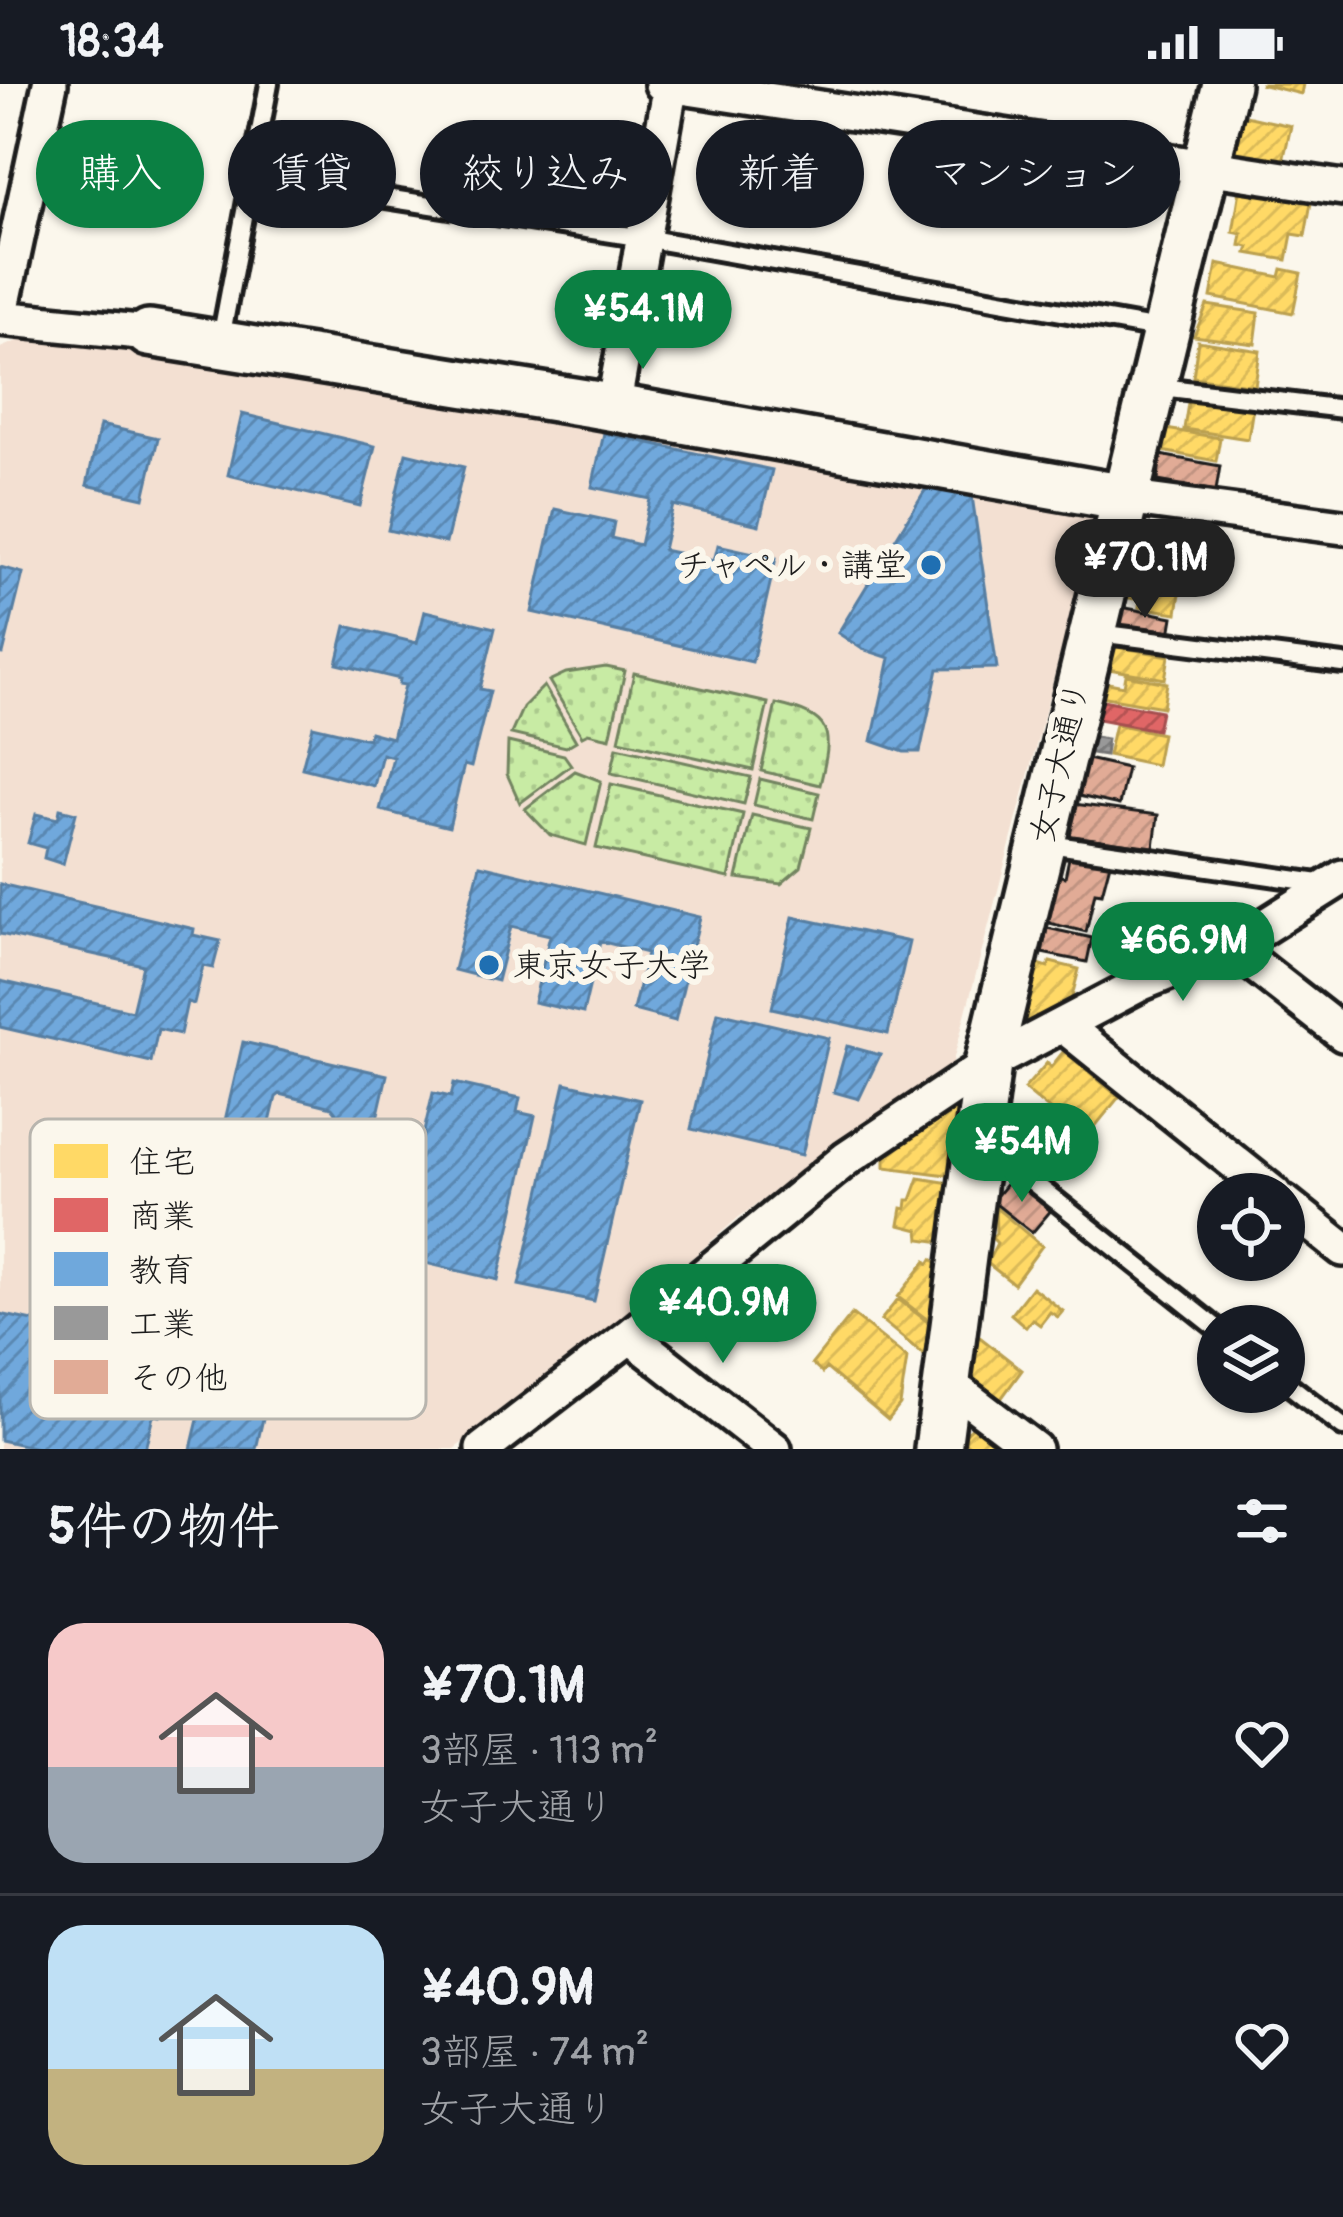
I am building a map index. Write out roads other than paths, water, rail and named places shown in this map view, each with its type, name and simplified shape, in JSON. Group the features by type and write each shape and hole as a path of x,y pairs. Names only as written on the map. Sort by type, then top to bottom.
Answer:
{"main road":[{"name":"女子大通り","path":"938,1449 988,1064 1226,84"},
{"path":"149,333 614,408 1124,498"}],"street":[{"path":"50,84 21,190 1,317 149,333"},
{"path":"614,408 668,84 1343,188"},
{"path":"1124,498 1343,527"},
{"path":"483,1449 847,1159 988,1064 1142,983 1232,947 1336,881"},
{"path":"1232,947 1343,1034"},
{"path":"1063,1025 1248,1173"},
{"path":"1305,1219 1343,1249"},
{"path":"630,1336 774,1449"},
{"path":"946,1382 1034,1449"}],"lane":[{"path":"262,120 269,84"},
{"path":"396,200 1166,330"},
{"path":"220,345 241,228"},
{"path":"1152,386 1343,409"},
{"path":"1091,632 1343,664"},
{"path":"1041,843 1336,881"},
{"path":"980,1141 1197,1312"},
{"path":"1305,1397 1343,1427"}],"place":[{"name":"チャペル・講堂","path":"931,565"},
{"name":"東京女子大学","path":"489,965"}]}
